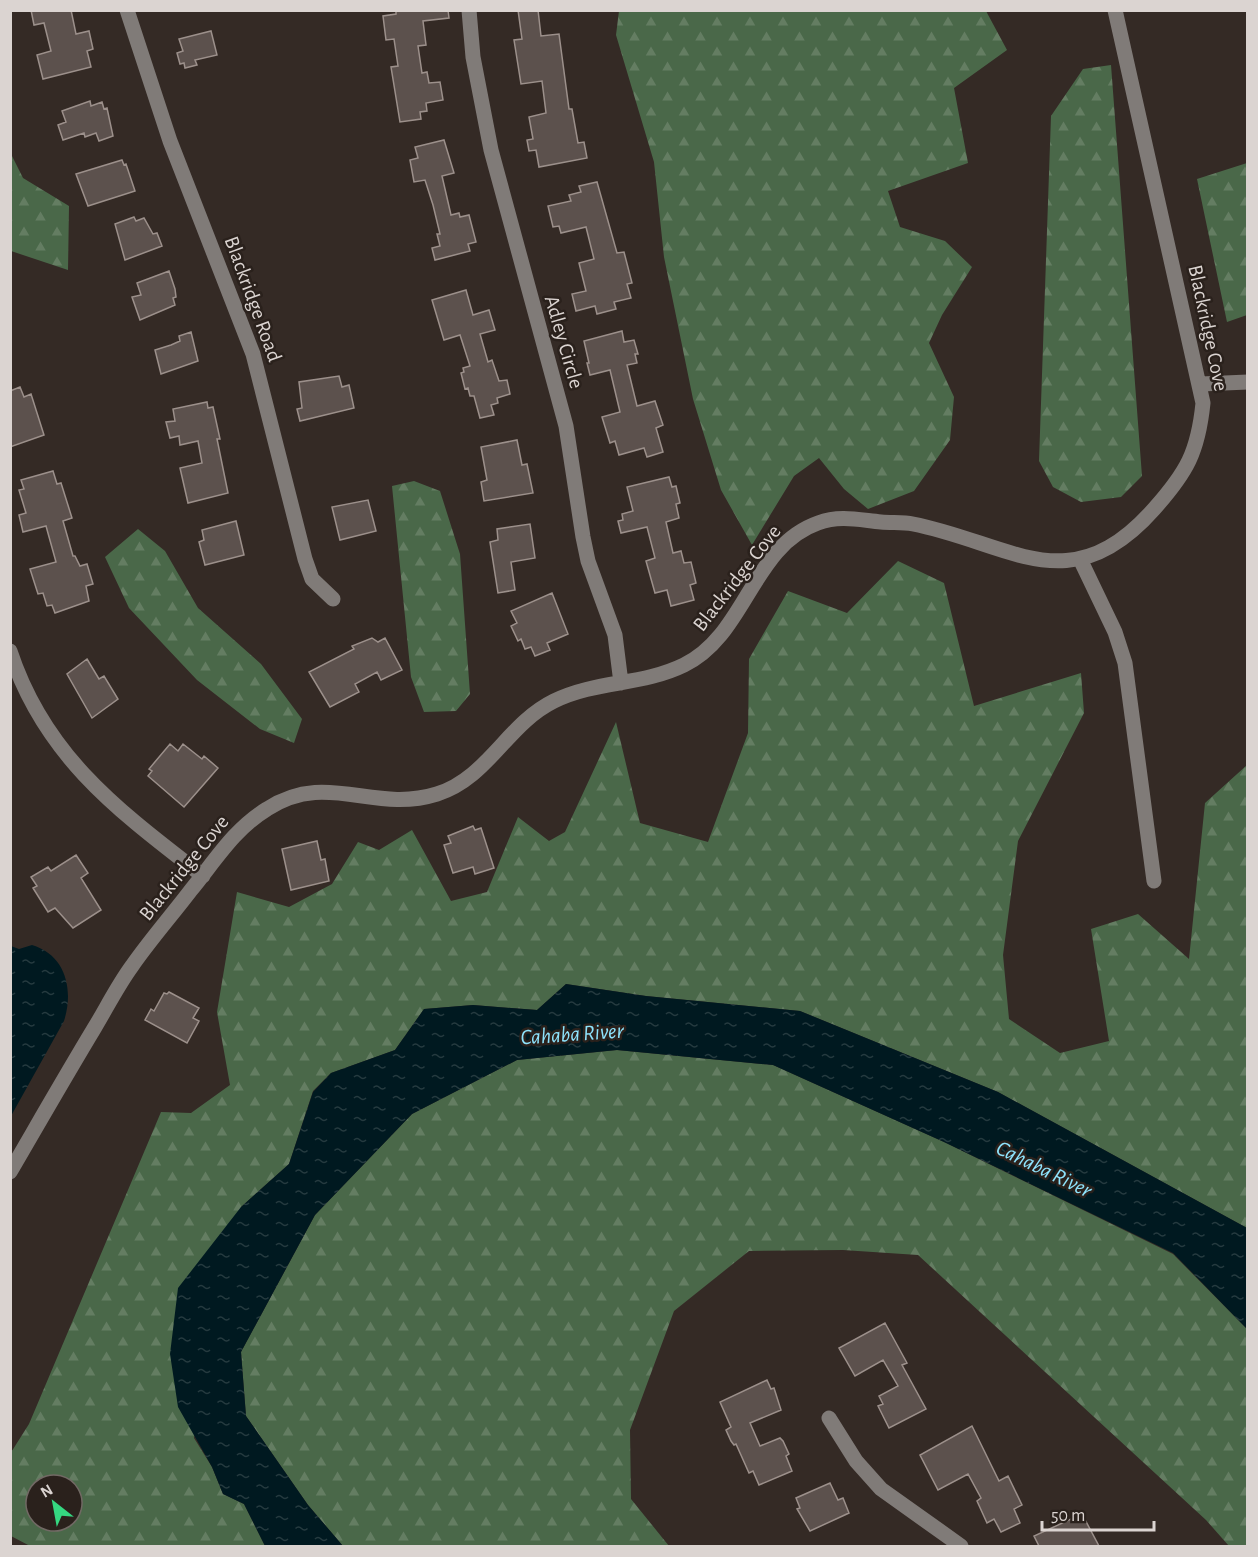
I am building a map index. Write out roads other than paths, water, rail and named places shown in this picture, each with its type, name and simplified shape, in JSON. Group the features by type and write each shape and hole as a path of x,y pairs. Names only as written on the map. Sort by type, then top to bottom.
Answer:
{"street":[{"name":"Blackridge Road","path":"127,10 132,32 170,141 253,354 305,560 312,579 333,599"},
{"name":"Adley Circle","path":"469,10 473,57 490,150 566,426 588,561 615,635 621,683"},
{"name":"Blackridge Cove","path":"10,1172 131,966 230,840 250,820 280,801 320,790 396,801 421,799 444,792 481,769 512,731 535,712 580,691 654,678 689,663 705,652 731,622 748,592 778,551 802,529 822,521 845,517 911,523 1033,559 1056,563 1080,559 1115,543 1146,518 1170,491 1188,464 1200,437 1203,403 1201,384 1115,10"},
{"path":"1201,384 1248,382"},
{"path":"1080,559 1115,633 1125,663 1154,881"},
{"path":"10,651 26,693 43,724 81,774 132,821 203,876"},
{"path":"829,1418 856,1461 881,1489 961,1546"}],"water":[{"path":"32,945 44,950 60,965 67,986 67,1009 64,1021 11,1116 11,946 19,949"},
{"name":"Cahaba River","path":"566,984 646,996 800,1011 998,1092 1247,1228 1247,1329 1173,1253 944,1142 773,1065 617,1050 517,1060 412,1114 315,1215 241,1352 246,1416 308,1505 343,1546 265,1546 244,1504 223,1494 212,1467 178,1407 170,1354 178,1288 241,1207 289,1164 313,1092 331,1073 395,1050 424,1009 473,1005 537,1010"}]}
